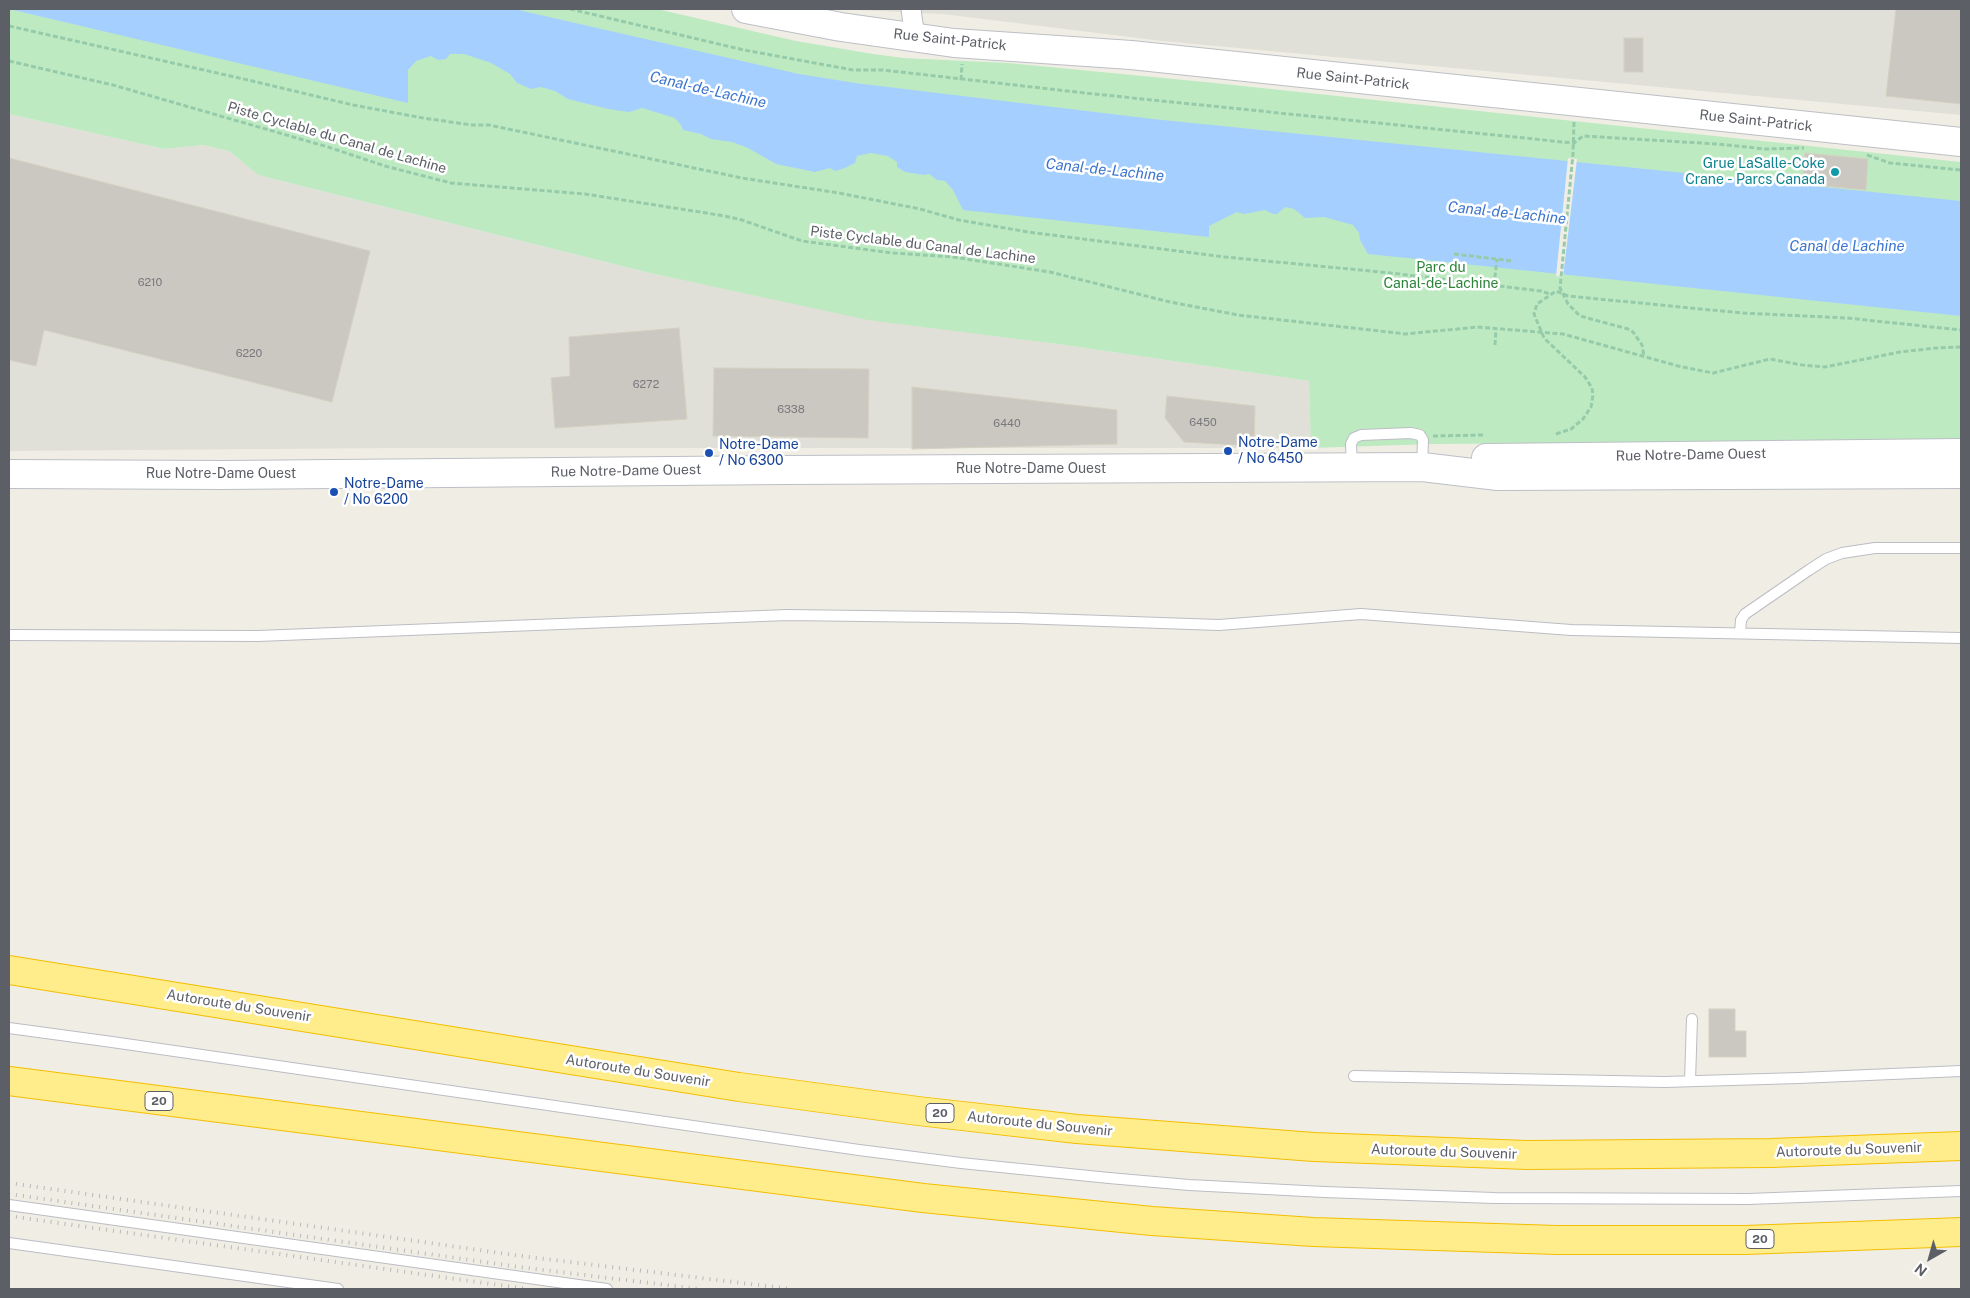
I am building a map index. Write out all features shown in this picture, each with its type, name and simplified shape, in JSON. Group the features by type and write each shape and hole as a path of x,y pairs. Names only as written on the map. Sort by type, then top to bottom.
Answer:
{"highway":[{"name":"Autoroute du Souvenir","path":"9,970 738,1087 908,1110 1060,1127 1249,1143 1388,1150 1585,1155 1835,1151 1961,1146"},
{"name":"20","path":"9,1081 923,1198 1152,1222 1313,1232 1621,1241 1754,1239 1961,1232"},
{"path":"1835,1151 1961,1135"}],"main road":[{"name":"Rue Saint-Patrick","path":"746,9 811,22 954,43 1131,56 1961,142"},
{"name":"Rue Notre-Dame Ouest","path":"1422,467 1496,457 1961,453"},
{"name":"Rue Notre-Dame Ouest","path":"9,474 1352,467 1422,467 1498,476 1961,474"}],"street":[{"path":"912,9 916,38"}],"lane":[{"path":"1740,633 1741,620 1745,614 1826,559 1842,553 1875,548 1961,548"},
{"path":"9,635 258,636 787,615 1016,618 1219,625 1361,614 1571,630 1961,638"},
{"path":"1690,1081 1692,1019"},
{"path":"9,1022 112,1042"},
{"path":"9,1028 859,1150 1028,1170 1180,1184 1344,1193 1522,1198 1748,1199 1961,1191"},
{"path":"1354,1076 1690,1081 1961,1071"},
{"path":"9,1205 607,1289"},
{"path":"9,1242 338,1289"}],"path":[{"path":"570,9 744,50 853,70 883,70 961,80 1574,143 1583,136 1717,144 1765,149 1809,148"},
{"path":"9,26 353,105 423,118 472,125 489,125 742,178 839,193 920,209 959,220 1028,232 1225,257 1391,272 1550,294"},
{"path":"961,80 962,60"},
{"name":"Piste Cyclable du Canal de Lachine","path":"9,61 113,84 328,147 385,166 451,183 585,194 719,215 739,219 802,241 892,254 962,258 1042,271 1086,280 1170,302 1238,315 1406,334 1467,327 1562,334 1678,366 1713,373 1770,359 1825,367 1900,352 1961,347"},
{"path":"1574,122 1573,154 1559,282 1561,294 1580,316 1633,332 1642,345 1644,356"},
{"path":"1862,153 1890,163 1961,170"},
{"path":"1454,254 1513,261"},
{"path":"1494,285 1497,260"},
{"path":"1563,432 1577,424 1588,413 1592,401 1592,388 1585,377 1550,343 1542,332 1534,314 1538,304 1556,291 1561,294 1742,313 1847,318 1961,330"},
{"path":"1495,345 1496,328"}],"shaded area":[{"path":"835,9 1961,9 1961,115 1162,41 943,14"},
{"path":"9,114 164,149 203,145 229,151 258,175 650,273 868,319 1065,345 1309,381 1311,448 399,448 9,451"}],"green space":[{"name":"Parc du Canal-de-Lachine","path":"9,9 657,9 796,41 904,58 1008,63 1205,82 1961,162 1961,441 1435,444 1311,448 1309,381 1065,345 868,320 650,273 258,175 229,151 203,145 164,149 9,114"}],"water":[{"name":"Canal de Lachine","path":"9,9 514,9 799,74 855,83 1153,119 1961,201 1961,316 1368,254 1360,240 1359,233 1353,225 1324,217 1305,218 1294,209 1285,207 1277,214 1265,210 1244,214 1237,212 1209,226 1209,237 963,210 953,190 945,181 937,180 929,174 905,172 897,167 897,162 888,156 871,153 857,156 855,163 835,171 830,168 815,172 776,164 748,148 732,142 711,139 701,134 683,130 675,118 642,108 629,112 608,109 568,99 555,91 541,87 531,89 517,83 510,74 491,63 464,54 450,54 446,59 438,60 431,56 416,61 408,70 408,103"}],"pier":[{"path":"1568,158 1577,159 1563,277 1556,276"}],"building":[{"path":"1896,9 1961,9 1961,104 1886,96"},
{"path":"1624,38 1643,38 1643,72 1624,72"},
{"name":"Grue LaSalle-Coke Crane - Parcs Canada","path":"1805,153 1868,159 1866,190 1802,184"},
{"path":"9,158 370,251 332,402 44,330 36,366 9,360"},
{"path":"679,328 687,419 555,428 551,378 570,376 569,337"},
{"path":"714,368 869,369 868,438 713,436"},
{"path":"912,387 1117,410 1117,444 912,449"},
{"path":"1167,396 1255,406 1254,446 1184,442 1165,418"},
{"path":"1709,1009 1735,1009 1735,1031 1746,1031 1746,1057 1709,1057"}],"railway":[{"path":"9,1183 521,1256 791,1289"},
{"path":"9,1194 519,1267 699,1289"},
{"path":"9,1216 527,1289"}],"place":[{"name":"Grue LaSalle-Coke Crane - Parcs Canada","path":"1835,172"},
{"name":"Notre-Dame / No 6450","path":"1228,451"},
{"name":"Notre-Dame / No 6300","path":"709,453"},
{"name":"Notre-Dame / No 6200","path":"334,492"}],"water label":[{"name":"Canal-de-Lachine","path":"708,90"},
{"name":"Canal-de-Lachine","path":"1105,170"},
{"name":"Canal-de-Lachine","path":"1507,213"}]}
